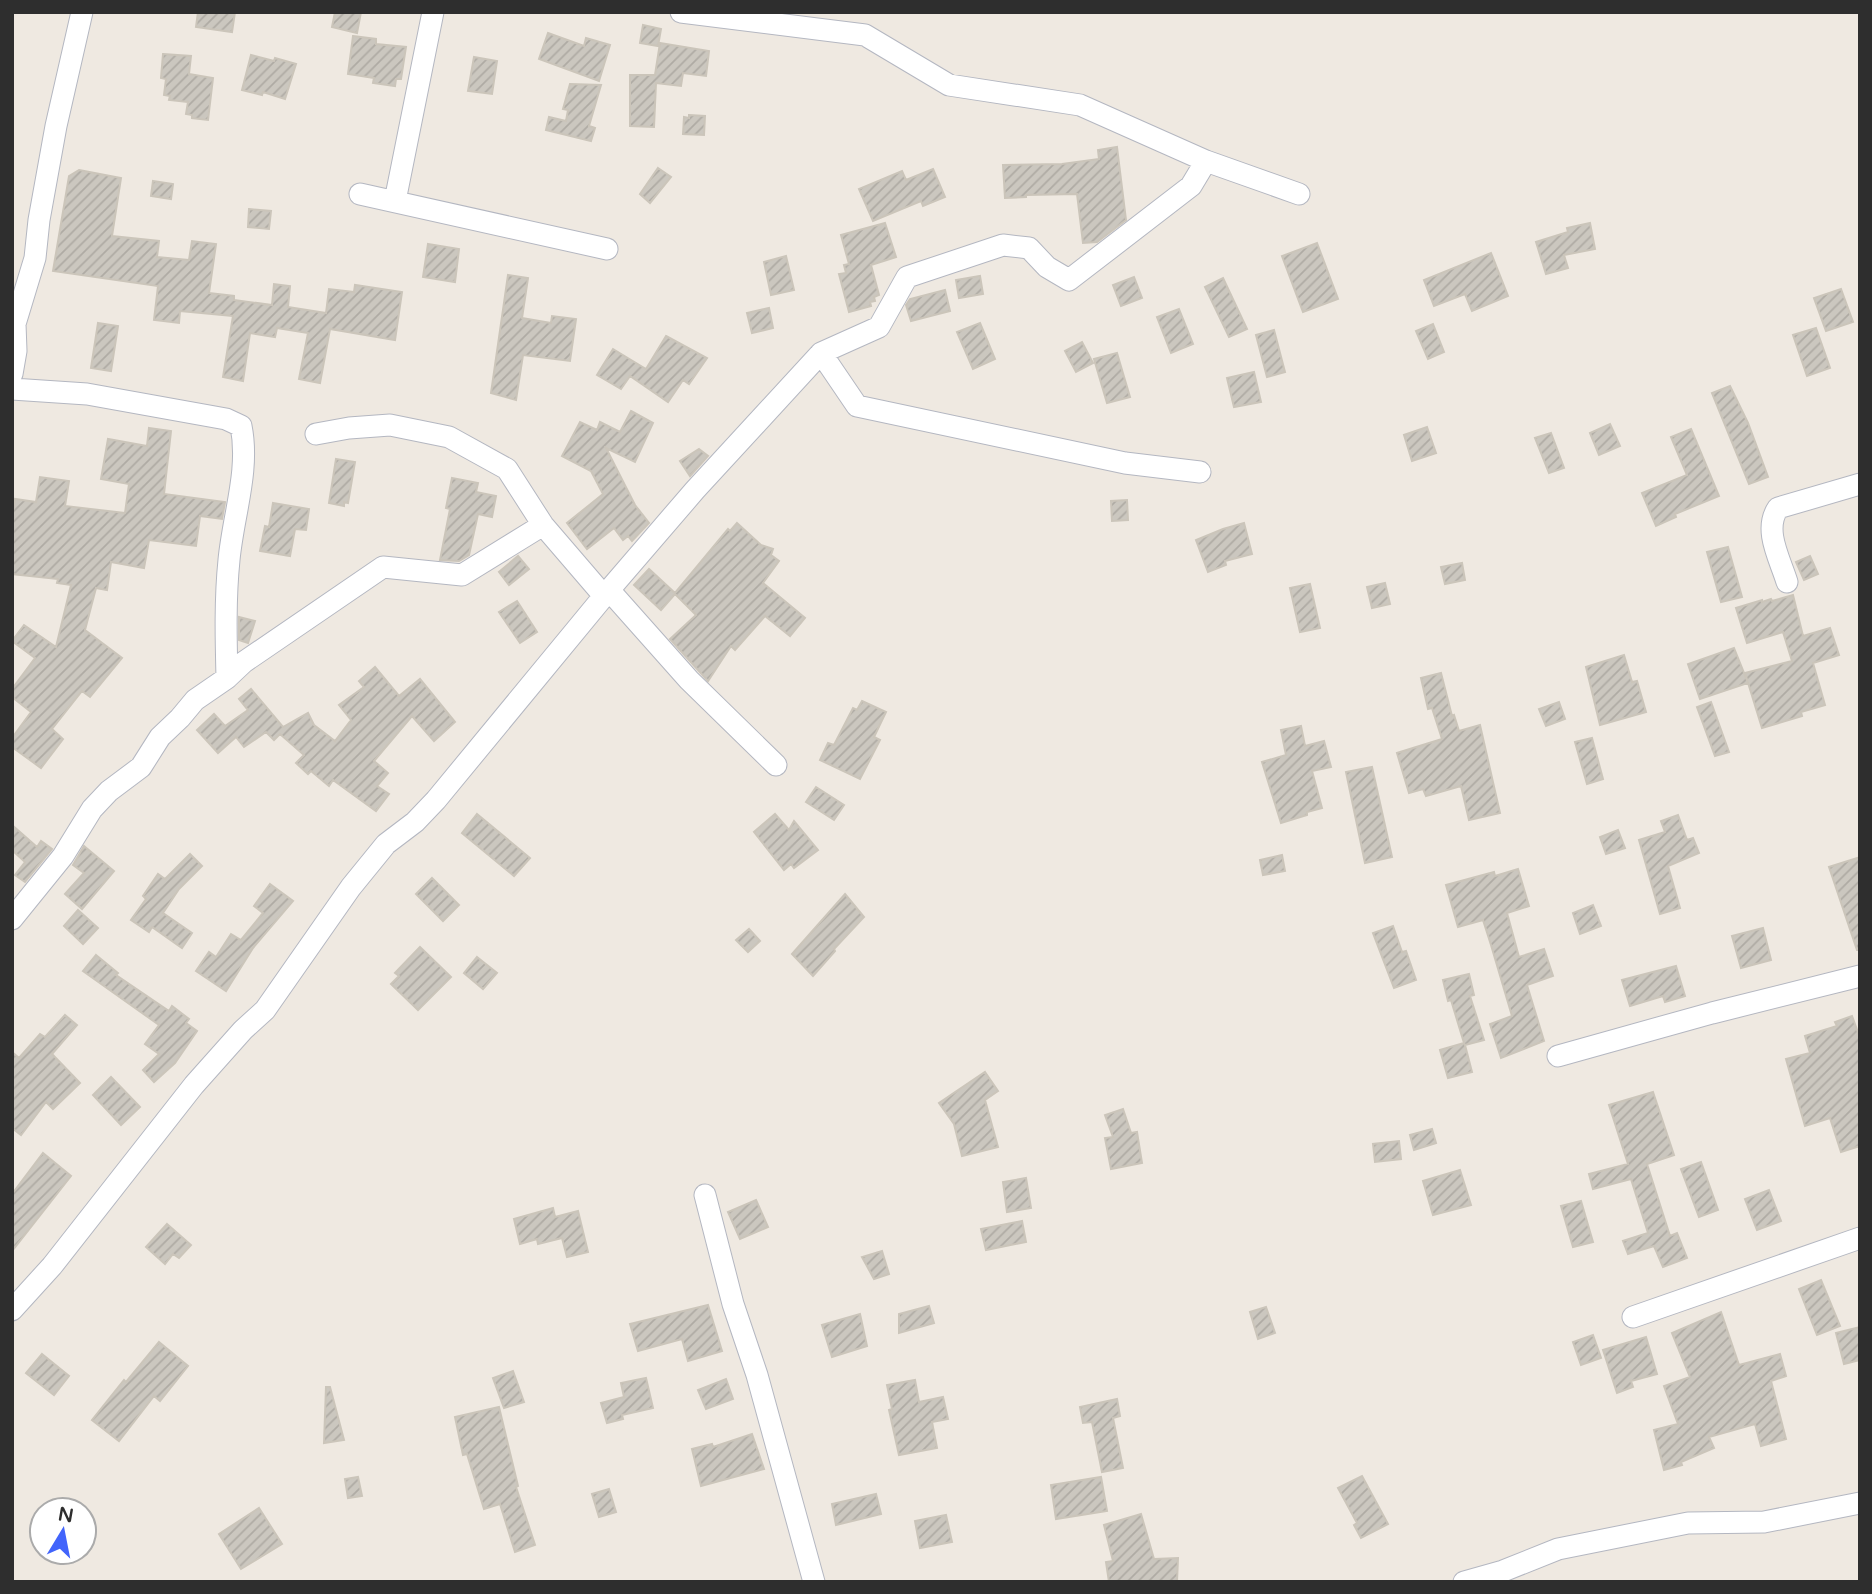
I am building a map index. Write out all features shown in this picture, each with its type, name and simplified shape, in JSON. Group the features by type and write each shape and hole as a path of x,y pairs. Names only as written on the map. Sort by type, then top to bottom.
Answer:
{"street":[{"path":"12,374 16,351 15,324 35,258 56,126 82,12"},
{"path":"395,201 433,12"},
{"path":"681,12 865,35 949,85 1080,105 1206,161 1298,194"},
{"path":"12,1310 52,1266 194,1085 243,1030 265,1010 351,887 377,855 436,800 606,593 695,490 821,353 879,327 907,277 1003,245 1029,248 1048,267 1069,280 1191,186 1206,161"},
{"path":"360,194 607,249"},
{"path":"821,353 857,406 1125,463 1200,472"},
{"path":"12,389 87,394 226,419 242,426 241,483 229,557 226,599 228,678"},
{"path":"316,435 349,428 390,425 449,437 507,469 543,525 689,680 776,765"},
{"path":"1787,582 1770,527 1778,508 1860,484"},
{"path":"13,916 63,856 92,809 109,791 141,767 160,737 195,700 228,678 244,662 383,567 462,575 543,525"},
{"path":"1558,1056 1712,1013 1860,976"},
{"path":"705,1195 733,1304 757,1376 814,1582"},
{"path":"1633,1317 1860,1238"},
{"path":"1464,1582 1558,1549 1688,1522 1764,1522 1860,1503"}],"building":[{"path":"198,12 235,12 232,32 196,27"},
{"path":"335,12 361,12 357,33 332,27"},
{"path":"643,25 661,29 658,46 640,43"},
{"path":"548,33 584,46 586,38 610,45 599,81 539,59"},
{"path":"353,36 376,39 376,44 406,47 401,79 396,79 395,86 373,83 374,78 348,74"},
{"path":"660,43 709,51 706,76 683,73 681,86 656,83 654,127 630,126 630,75 655,75"},
{"path":"163,54 191,56 189,74 213,78 208,120 192,118 192,115 186,114 188,102 169,100 170,96 164,95 166,79 161,78"},
{"path":"251,55 296,64 285,99 263,92 262,95 242,90"},
{"path":"474,57 497,61 492,94 468,91"},
{"path":"570,84 601,85 589,126 595,128 591,141 546,130 549,117 566,121 568,110 563,109"},
{"path":"689,115 705,116 704,135 683,134 684,117 689,118"},
{"path":"1117,147 1126,220 1097,242 1083,243 1077,194 1005,198 1003,165 1062,164 1099,159 1098,150"},
{"path":"658,168 671,177 650,203 640,194"},
{"path":"933,169 945,197 923,206 921,201 873,221 859,189 902,171 906,180"},
{"path":"79,170 121,178 112,236 159,241 157,257 189,260 192,241 216,244 209,293 234,296 234,300 272,305 274,284 290,286 288,307 326,313 329,289 354,292 355,285 402,292 395,340 330,329 320,383 299,379 308,333 277,328 275,337 250,333 243,381 223,377 233,316 180,311 179,323 154,320 158,286 53,271 69,176"},
{"path":"153,181 173,184 171,199 151,196"},
{"path":"249,209 271,211 269,229 248,227"},
{"path":"885,223 896,257 871,265 879,295 874,297 875,301 870,302 871,306 849,312 839,274 846,273 844,265 849,264 841,235"},
{"path":"1590,223 1595,249 1564,255 1568,268 1546,274 1536,242 1568,232 1567,228"},
{"path":"1317,243 1338,299 1303,312 1282,256"},
{"path":"428,244 459,249 455,282 423,277"},
{"path":"1491,253 1508,296 1472,311 1465,294 1434,306 1424,280"},
{"path":"786,256 794,290 771,295 764,262"},
{"path":"508,275 528,278 522,318 551,323 552,316 576,319 570,361 523,355 516,400 491,393"},
{"path":"980,276 983,294 959,298 956,280"},
{"path":"1134,277 1142,298 1121,306 1113,285"},
{"path":"1223,278 1247,329 1229,337 1205,287"},
{"path":"1841,289 1853,322 1826,331 1814,298"},
{"path":"945,290 950,311 911,321 906,305 910,299"},
{"path":"769,308 773,328 752,333 747,313"},
{"path":"1179,309 1193,344 1171,353 1157,317"},
{"path":"98,323 118,326 111,371 91,368"},
{"path":"980,323 995,359 973,369 957,332"},
{"path":"1433,324 1444,352 1428,359 1416,331"},
{"path":"1816,328 1830,368 1807,376 1793,335"},
{"path":"1274,330 1285,372 1267,377 1256,335"},
{"path":"666,336 707,358 689,384 683,380 668,402 630,376 621,389 597,375 613,349 646,369"},
{"path":"1082,342 1093,363 1076,372 1065,351"},
{"path":"1117,353 1130,397 1107,403 1094,359"},
{"path":"1254,372 1261,402 1234,407 1227,378"},
{"path":"1730,386 1748,423 1768,477 1749,484 1712,393"},
{"path":"631,411 653,423 635,462 606,448 635,505 649,523 632,541 628,536 623,540 614,528 587,549 567,523 603,494 591,471 562,456 580,422 597,430 600,422 620,432"},
{"path":"1610,424 1620,446 1599,455 1590,433"},
{"path":"1427,427 1436,453 1412,461 1404,435"},
{"path":"149,428 171,431 164,494 225,502 222,519 200,516 196,546 149,540 144,568 111,562 107,590 96,588 85,630 122,658 90,697 82,691 52,729 63,739 41,768 12,747 12,738 31,712 12,697 12,689 35,658 12,641 24,625 56,647 71,585 57,583 58,579 12,574 12,516 15,499 36,502 40,477 69,481 65,506 125,513 129,484 101,479 108,439 147,446"},
{"path":"1691,429 1719,496 1675,514 1676,517 1656,526 1642,493 1687,475 1671,437"},
{"path":"1551,433 1564,468 1549,473 1535,438"},
{"path":"699,449 708,456 690,476 680,461"},
{"path":"336,459 355,462 348,503 344,502 344,506 329,503"},
{"path":"452,478 478,483 476,492 496,496 492,517 478,514 469,555 459,561 440,560 450,509 446,508"},
{"path":"1127,500 1128,520 1112,521 1111,501"},
{"path":"273,503 309,509 306,530 295,529 290,556 260,551 265,526 269,527"},
{"path":"737,523 761,545 773,549 771,555 779,561 763,583 805,618 790,636 765,616 735,650 731,646 708,681 670,639 696,615 675,594 661,610 634,585 649,569 675,593 728,529 730,531"},
{"path":"1244,523 1252,554 1225,561 1226,565 1208,572 1196,540"},
{"path":"1728,547 1742,597 1721,602 1707,552"},
{"path":"518,556 529,569 509,585 499,572"},
{"path":"1810,556 1818,574 1804,580 1796,562"},
{"path":"1462,563 1465,580 1445,584 1441,567"},
{"path":"1385,583 1390,604 1372,608 1367,587"},
{"path":"1310,584 1320,628 1300,632 1290,588"},
{"path":"1793,595 1803,636 1830,628 1839,655 1813,663 1825,705 1801,712 1802,716 1762,728 1745,673 1792,661 1783,632 1747,643 1736,608"},
{"path":"517,601 537,632 520,643 499,612"},
{"path":"239,617 255,621 248,643 239,640"},
{"path":"1734,648 1748,683 1700,699 1688,664"},
{"path":"1624,655 1632,682 1637,681 1646,712 1600,725 1586,667"},
{"path":"375,667 399,696 420,679 455,722 434,741 412,716 374,761 388,773 377,786 389,794 376,811 333,780 329,786 311,771 308,774 296,763 304,755 280,734 274,740 266,732 244,747 236,737 218,753 197,730 214,714 225,726 248,710 239,699 251,689 283,727 308,713 314,725 335,741 351,720 339,705 364,687 359,681"},
{"path":"1441,673 1452,716 1454,715 1459,731 1480,725 1500,813 1469,820 1461,786 1426,796 1423,789 1409,793 1397,753 1442,739 1432,708 1428,709 1421,678"},
{"path":"862,701 886,712 874,737 880,740 860,779 820,760 828,743 834,745 853,708 857,710"},
{"path":"1559,702 1565,719 1546,726 1539,709"},
{"path":"1711,702 1729,752 1715,756 1697,707"},
{"path":"1301,726 1305,746 1324,741 1331,767 1312,771 1322,808 1281,823 1262,762 1286,755 1281,730"},
{"path":"1592,738 1603,779 1587,784 1575,742"},
{"path":"1372,767 1392,857 1365,863 1346,772"},
{"path":"816,787 844,805 834,820 806,802"},
{"path":"477,814 530,858 514,876 462,833"},
{"path":"775,814 789,830 794,821 818,850 794,868 791,864 784,870 754,832"},
{"path":"1678,815 1687,840 1693,838 1699,853 1668,866 1680,908 1660,914 1639,840 1665,832 1661,821"},
{"path":"12,825 37,847 41,841 52,849 25,882 15,875 25,862 12,850"},
{"path":"1618,830 1625,848 1606,854 1600,837"},
{"path":"84,846 114,871 82,909 65,894 84,873 73,865"},
{"path":"190,854 202,866 179,889 163,913 192,933 182,948 152,927 149,932 131,920 146,899 143,896 158,874 165,879"},
{"path":"1282,855 1285,871 1263,875 1260,860"},
{"path":"1860,857 1860,950 1857,950 1829,867"},
{"path":"1518,869 1529,906 1507,913 1519,957 1544,949 1553,976 1527,985 1544,1041 1501,1058 1490,1024 1512,1016 1491,945 1483,920 1458,927 1446,885 1494,872 1495,876"},
{"path":"432,878 459,905 443,921 416,894"},
{"path":"270,884 293,901 253,948 226,991 196,971 209,952 216,957 231,934 241,940 263,913 254,906"},
{"path":"845,894 864,917 813,976 792,954"},
{"path":"1593,905 1601,926 1580,934 1573,913"},
{"path":"78,910 98,928 83,944 64,926"},
{"path":"1393,926 1402,952 1406,951 1416,980 1394,988 1373,933"},
{"path":"1763,928 1771,960 1741,968 1732,936"},
{"path":"749,929 760,941 748,952 736,940"},
{"path":"420,947 451,977 418,1010 391,984 399,976 395,973"},
{"path":"96,955 118,973 116,975 169,1011 172,1006 189,1019 186,1023 197,1031 175,1063 154,1082 143,1070 159,1054 145,1044 159,1025 83,971"},
{"path":"477,957 497,973 483,989 464,973"},
{"path":"1676,966 1685,996 1665,1002 1663,996 1630,1006 1622,980"},
{"path":"1469,974 1474,995 1470,996 1484,1040 1465,1045 1472,1072 1448,1078 1440,1050 1464,1043 1443,980"},
{"path":"65,1015 77,1025 52,1054 80,1083 53,1109 46,1102 21,1135 12,1128 12,1052 19,1058 40,1034 45,1037"},
{"path":"1852,1016 1860,1038 1860,1146 1841,1152 1830,1118 1805,1126 1786,1059 1810,1053 1805,1036 1837,1026 1835,1022"},
{"path":"985,1072 998,1091 985,1100 998,1147 962,1156 954,1124 939,1103"},
{"path":"111,1077 140,1107 121,1125 93,1095"},
{"path":"1653,1092 1674,1155 1647,1164 1670,1236 1677,1233 1687,1258 1663,1267 1654,1246 1628,1254 1623,1241 1648,1233 1631,1179 1593,1189 1589,1174 1628,1164 1609,1105"},
{"path":"1123,1109 1131,1133 1137,1132 1142,1163 1111,1169 1105,1138 1113,1137 1105,1115"},
{"path":"1432,1129 1436,1143 1414,1150 1410,1135"},
{"path":"1399,1141 1401,1159 1375,1162 1373,1144"},
{"path":"43,1153 71,1176 12,1251 12,1194"},
{"path":"1701,1162 1718,1210 1699,1217 1681,1169"},
{"path":"1460,1170 1471,1205 1433,1215 1423,1181"},
{"path":"1026,1178 1031,1208 1007,1212 1003,1182"},
{"path":"1769,1190 1781,1221 1757,1230 1745,1199"},
{"path":"756,1200 768,1227 740,1239 728,1212"},
{"path":"1581,1201 1593,1242 1573,1247 1561,1206"},
{"path":"553,1208 555,1217 578,1211 588,1252 567,1257 562,1238 538,1244 537,1239 520,1244 514,1219"},
{"path":"1022,1221 1026,1242 986,1250 981,1229"},
{"path":"167,1224 191,1245 179,1258 173,1254 165,1264 146,1247"},
{"path":"882,1251 889,1274 874,1279 862,1257"},
{"path":"1821,1280 1840,1326 1817,1335 1799,1289"},
{"path":"708,1305 722,1351 688,1361 682,1339 638,1351 630,1324"},
{"path":"929,1306 934,1323 899,1333 899,1314"},
{"path":"1266,1307 1275,1333 1258,1339 1250,1312"},
{"path":"1721,1312 1739,1365 1780,1354 1786,1376 1771,1381 1786,1439 1761,1446 1755,1424 1709,1437 1714,1448 1681,1462 1682,1465 1664,1470 1654,1430 1678,1424 1664,1386 1690,1377 1672,1333"},
{"path":"860,1314 867,1346 832,1357 822,1325"},
{"path":"1860,1327 1860,1360 1844,1364 1836,1333"},
{"path":"1593,1335 1601,1358 1581,1365 1573,1342"},
{"path":"1646,1337 1657,1374 1631,1381 1633,1387 1617,1393 1603,1350"},
{"path":"159,1342 188,1366 160,1401 154,1396 119,1441 92,1420"},
{"path":"42,1354 69,1376 54,1395 26,1373"},
{"path":"513,1371 524,1402 504,1408 493,1378"},
{"path":"646,1378 653,1408 622,1415 623,1419 607,1423 601,1403 624,1397 621,1383"},
{"path":"726,1379 733,1399 706,1409 698,1390"},
{"path":"915,1380 919,1402 943,1397 948,1419 932,1422 937,1448 899,1455 889,1410 892,1409 887,1385"},
{"path":"326,1387 330,1387 344,1440 324,1443"},
{"path":"1117,1399 1120,1416 1113,1418 1123,1468 1102,1472 1092,1422 1083,1423 1080,1407"},
{"path":"499,1407 518,1486 516,1487 535,1545 515,1552 500,1504 484,1509 467,1454 463,1455 455,1417"},
{"path":"752,1434 764,1469 701,1486 692,1449 712,1444 713,1447"},
{"path":"1362,1476 1388,1524 1361,1538 1354,1525 1357,1523 1338,1488"},
{"path":"358,1477 362,1496 348,1498 345,1479"},
{"path":"1101,1477 1107,1511 1056,1519 1051,1485"},
{"path":"609,1489 616,1512 599,1517 592,1494"},
{"path":"876,1494 881,1514 836,1525 832,1504"},
{"path":"259,1508 282,1544 241,1569 219,1534"},
{"path":"1141,1514 1154,1559 1178,1558 1177,1582 1109,1582 1106,1562 1113,1561 1104,1525"},
{"path":"946,1515 952,1542 920,1548 915,1521"}]}
